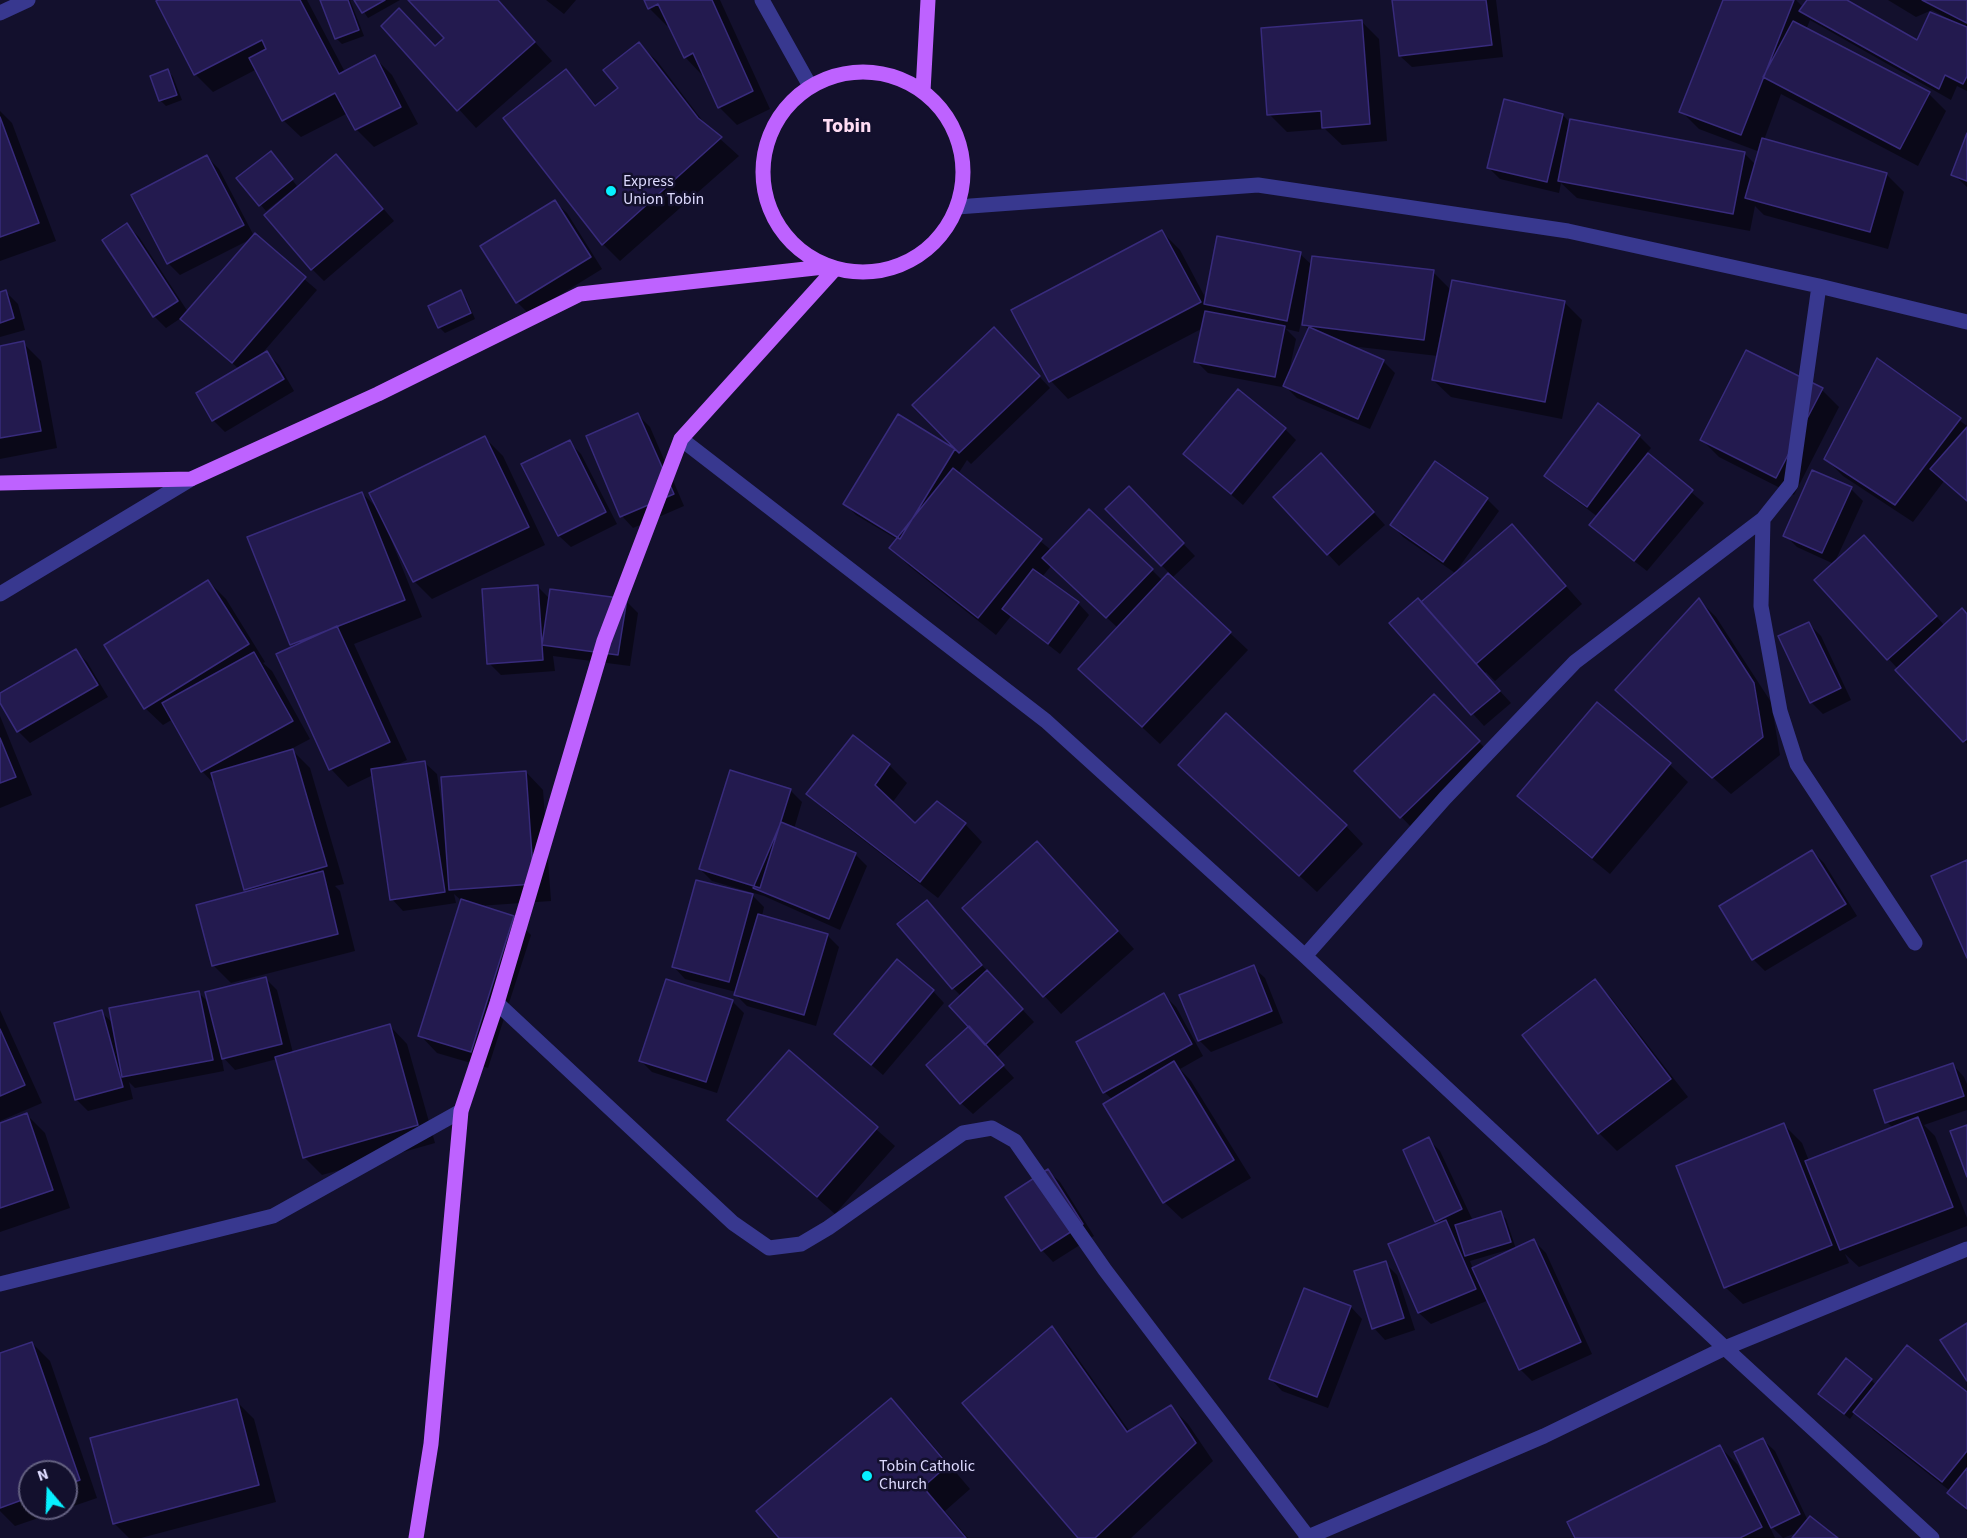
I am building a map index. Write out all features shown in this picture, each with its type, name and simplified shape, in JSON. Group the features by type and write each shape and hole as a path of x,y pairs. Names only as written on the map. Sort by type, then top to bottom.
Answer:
{"main road":[{"path":"923,91 928,0"},
{"path":"0,483 191,478 378,394 580,294 829,268 859,273 884,270 908,262 929,248 946,229 957,207 963,175 959,143 945,114 923,91 896,77 867,71 837,74 810,86 771,126 760,181 780,233 829,268"},
{"path":"416,1538 431,1444 461,1111 497,1003 604,641 681,439 829,268"}],"street":[{"path":"0,13 28,0"},
{"path":"762,0 810,86"},
{"path":"957,207 1258,185 1568,231 1820,286 1967,322"},
{"path":"1305,956 1445,798 1575,662 1763,519 1791,484 1820,286"},
{"path":"681,439 1046,721 1305,956 1932,1538"},
{"path":"0,594 191,478"},
{"path":"1763,519 1761,606 1780,711 1797,764 1915,943"},
{"path":"497,1003 733,1223 769,1248 801,1244 828,1228 963,1133 992,1128 1015,1141 1105,1270 1307,1538 1544,1436 1725,1348 1967,1249"},
{"path":"0,1284 273,1216 461,1111"}],"building":[{"path":"300,0 339,74 375,55 401,107 355,130 335,93 282,121 249,58 266,49 262,40 194,75 156,1"},
{"path":"320,0 348,0 359,30 335,39"},
{"path":"354,0 385,0 362,13"},
{"path":"408,0 498,0 535,42 457,111 381,26 399,8 435,46 444,38"},
{"path":"644,0 712,0 753,91 718,108 693,53 684,58 658,4 648,9"},
{"path":"1392,0 1486,0 1492,45 1399,56"},
{"path":"1723,0 1794,0 1741,135 1679,112"},
{"path":"1807,0 1847,0 1917,40 1930,12 1967,27 1967,76 1963,84 1945,75 1939,89 1799,11"},
{"path":"1922,0 1967,0 1967,23"},
{"path":"1362,20 1370,124 1322,128 1321,111 1267,115 1261,28"},
{"path":"1793,21 1930,92 1900,149 1763,77"},
{"name":"Express Union Tobin","path":"639,42 698,118 722,137 602,245 503,118 566,69 595,106 618,88 603,70"},
{"path":"168,69 177,95 159,101 150,76"},
{"path":"1504,99 1563,114 1547,182 1487,168"},
{"path":"0,117 39,223 0,237"},
{"path":"1570,119 1745,152 1733,214 1558,181"},
{"path":"1967,133 1967,181 1951,175"},
{"path":"1762,138 1887,173 1870,232 1745,198"},
{"path":"271,151 293,179 259,206 236,178"},
{"path":"336,154 383,209 311,270 264,215"},
{"path":"207,155 244,225 167,264 131,195"},
{"path":"555,200 591,257 516,303 480,246"},
{"path":"127,223 178,301 153,317 102,240"},
{"path":"1162,230 1201,302 1049,382 1011,310"},
{"path":"255,233 306,277 232,363 180,319"},
{"path":"1217,236 1301,252 1287,321 1204,304"},
{"path":"1312,256 1434,270 1424,340 1302,325"},
{"path":"1452,280 1565,301 1545,402 1432,380"},
{"path":"6,290 14,318 0,323 0,292"},
{"path":"461,290 471,313 438,328 428,306"},
{"path":"1205,311 1285,326 1275,377 1194,362"},
{"path":"994,327 1040,376 959,453 912,405"},
{"path":"1309,327 1384,360 1358,419 1283,386"},
{"path":"24,341 41,431 0,438 0,346"},
{"path":"1746,350 1823,388 1776,478 1700,440"},
{"path":"267,351 284,379 212,421 196,393"},
{"path":"1877,358 1961,418 1895,505 1824,459"},
{"path":"1238,389 1286,428 1231,494 1183,454"},
{"path":"1598,403 1640,435 1587,507 1544,476"},
{"path":"638,413 674,494 620,517 586,436"},
{"path":"898,414 955,449 900,539 843,504"},
{"path":"1967,427 1967,501 1930,469"},
{"path":"485,436 529,527 413,582 369,493"},
{"path":"570,440 606,512 558,536 521,464"},
{"path":"1321,453 1374,512 1327,555 1273,497"},
{"path":"1648,453 1693,490 1634,561 1589,525"},
{"path":"1435,461 1488,498 1443,562 1390,525"},
{"path":"953,468 1042,539 978,618 889,548"},
{"path":"1812,470 1852,487 1822,553 1783,536"},
{"path":"1129,486 1184,543 1161,566 1105,509"},
{"path":"362,492 405,600 290,645 247,537"},
{"path":"1089,509 1153,569 1106,618 1042,558"},
{"path":"1512,524 1566,586 1476,664 1421,602"},
{"path":"1864,535 1937,616 1887,660 1814,580"},
{"path":"1033,569 1079,602 1048,644 1002,609"},
{"path":"1168,573 1231,632 1142,727 1078,669"},
{"path":"208,580 249,644 144,709 104,645"},
{"path":"538,585 543,660 487,664 482,589"},
{"path":"550,589 627,599 618,655 542,645"},
{"path":"1418,598 1500,691 1471,715 1389,623"},
{"path":"1699,598 1754,683 1763,737 1712,778 1615,690"},
{"path":"1962,608 1967,614 1967,739 1963,742 1895,670"},
{"path":"1809,622 1841,688 1810,703 1778,636"},
{"path":"337,626 390,742 329,770 276,654"},
{"path":"76,649 98,685 17,732 0,703 0,693"},
{"path":"254,652 293,721 201,772 162,703"},
{"path":"1434,694 1480,741 1400,818 1354,771"},
{"path":"1597,702 1671,763 1592,858 1517,796"},
{"path":"1226,713 1347,825 1299,876 1178,765"},
{"path":"853,735 890,764 875,785 915,823 937,801 966,823 920,882 806,794"},
{"path":"0,738 16,777 0,783"},
{"path":"293,749 327,866 244,890 211,773"},
{"path":"425,761 445,892 390,900 371,769"},
{"path":"730,770 791,789 760,888 699,869"},
{"path":"526,771 534,884 449,890 441,777"},
{"path":"781,822 856,853 829,919 753,888"},
{"path":"1037,841 1118,931 1043,997 962,908"},
{"path":"1812,850 1846,904 1752,960 1719,906"},
{"path":"1967,860 1967,958 1931,876"},
{"path":"323,871 338,934 212,966 196,905"},
{"path":"696,880 753,894 729,982 672,967"},
{"path":"461,899 514,916 471,1052 418,1036"},
{"path":"927,900 982,965 952,989 897,924"},
{"path":"758,914 828,934 804,1015 734,995"},
{"path":"897,959 934,990 871,1065 834,1034"},
{"path":"1254,965 1272,1011 1198,1041 1179,995"},
{"path":"987,970 1023,1009 985,1045 949,1006"},
{"path":"266,977 282,1044 222,1059 205,992"},
{"path":"666,979 733,1000 706,1082 639,1061"},
{"path":"1595,979 1671,1079 1598,1134 1522,1035"},
{"path":"199,991 213,1060 122,1077 109,1008"},
{"path":"1164,993 1192,1044 1103,1093 1076,1042"},
{"path":"102,1010 123,1087 75,1100 54,1023"},
{"path":"390,1024 418,1125 303,1158 275,1057"},
{"path":"969,1026 1004,1065 960,1104 926,1065"},
{"path":"0,1029 25,1085 0,1096"},
{"path":"789,1050 878,1127 817,1197 727,1120"},
{"path":"1174,1061 1234,1160 1163,1203 1103,1104"},
{"path":"1953,1063 1964,1096 1885,1123 1874,1090"},
{"path":"27,1113 53,1190 0,1208 0,1123"},
{"path":"1918,1117 1953,1207 1840,1250 1805,1161"},
{"path":"1784,1123 1832,1245 1724,1288 1676,1166"},
{"path":"1967,1125 1967,1177 1950,1131"},
{"path":"1429,1137 1462,1209 1435,1222 1403,1150"},
{"path":"1048,1169 1083,1224 1041,1251 1005,1197"},
{"path":"1501,1211 1511,1242 1465,1256 1455,1225"},
{"path":"1446,1220 1476,1289 1418,1313 1388,1244"},
{"path":"1534,1239 1581,1342 1519,1370 1472,1268"},
{"path":"1386,1261 1404,1318 1372,1329 1354,1271"},
{"path":"1304,1288 1351,1306 1317,1397 1269,1379"},
{"path":"1967,1323 1967,1381 1940,1340"},
{"path":"1052,1326 1127,1432 1171,1405 1196,1443 1095,1538 1078,1538 962,1403"},
{"path":"32,1342 73,1460 18,1460 18,1501 0,1508 0,1353"},
{"path":"1907,1345 1967,1392 1967,1451 1942,1482 1853,1412"},
{"path":"1846,1358 1872,1379 1844,1414 1818,1394"},
{"name":"Tobin Catholic Church","path":"891,1398 948,1465 923,1487 966,1538 779,1538 756,1511"},
{"path":"237,1399 259,1485 113,1524 90,1438"},
{"path":"1763,1438 1800,1514 1771,1528 1734,1452"},
{"path":"1720,1445 1762,1527 1740,1538 1575,1538 1567,1522"},
{"path":"1967,1468 1967,1509 1947,1493"},
{"path":"1810,1516 1838,1538 1792,1538"}],"place":[{"name":"Express Union Tobin","path":"611,191"},
{"name":"Tobin Catholic Church","path":"867,1476"}],"district":[{"name":"Tobin","path":"847,128"}]}
